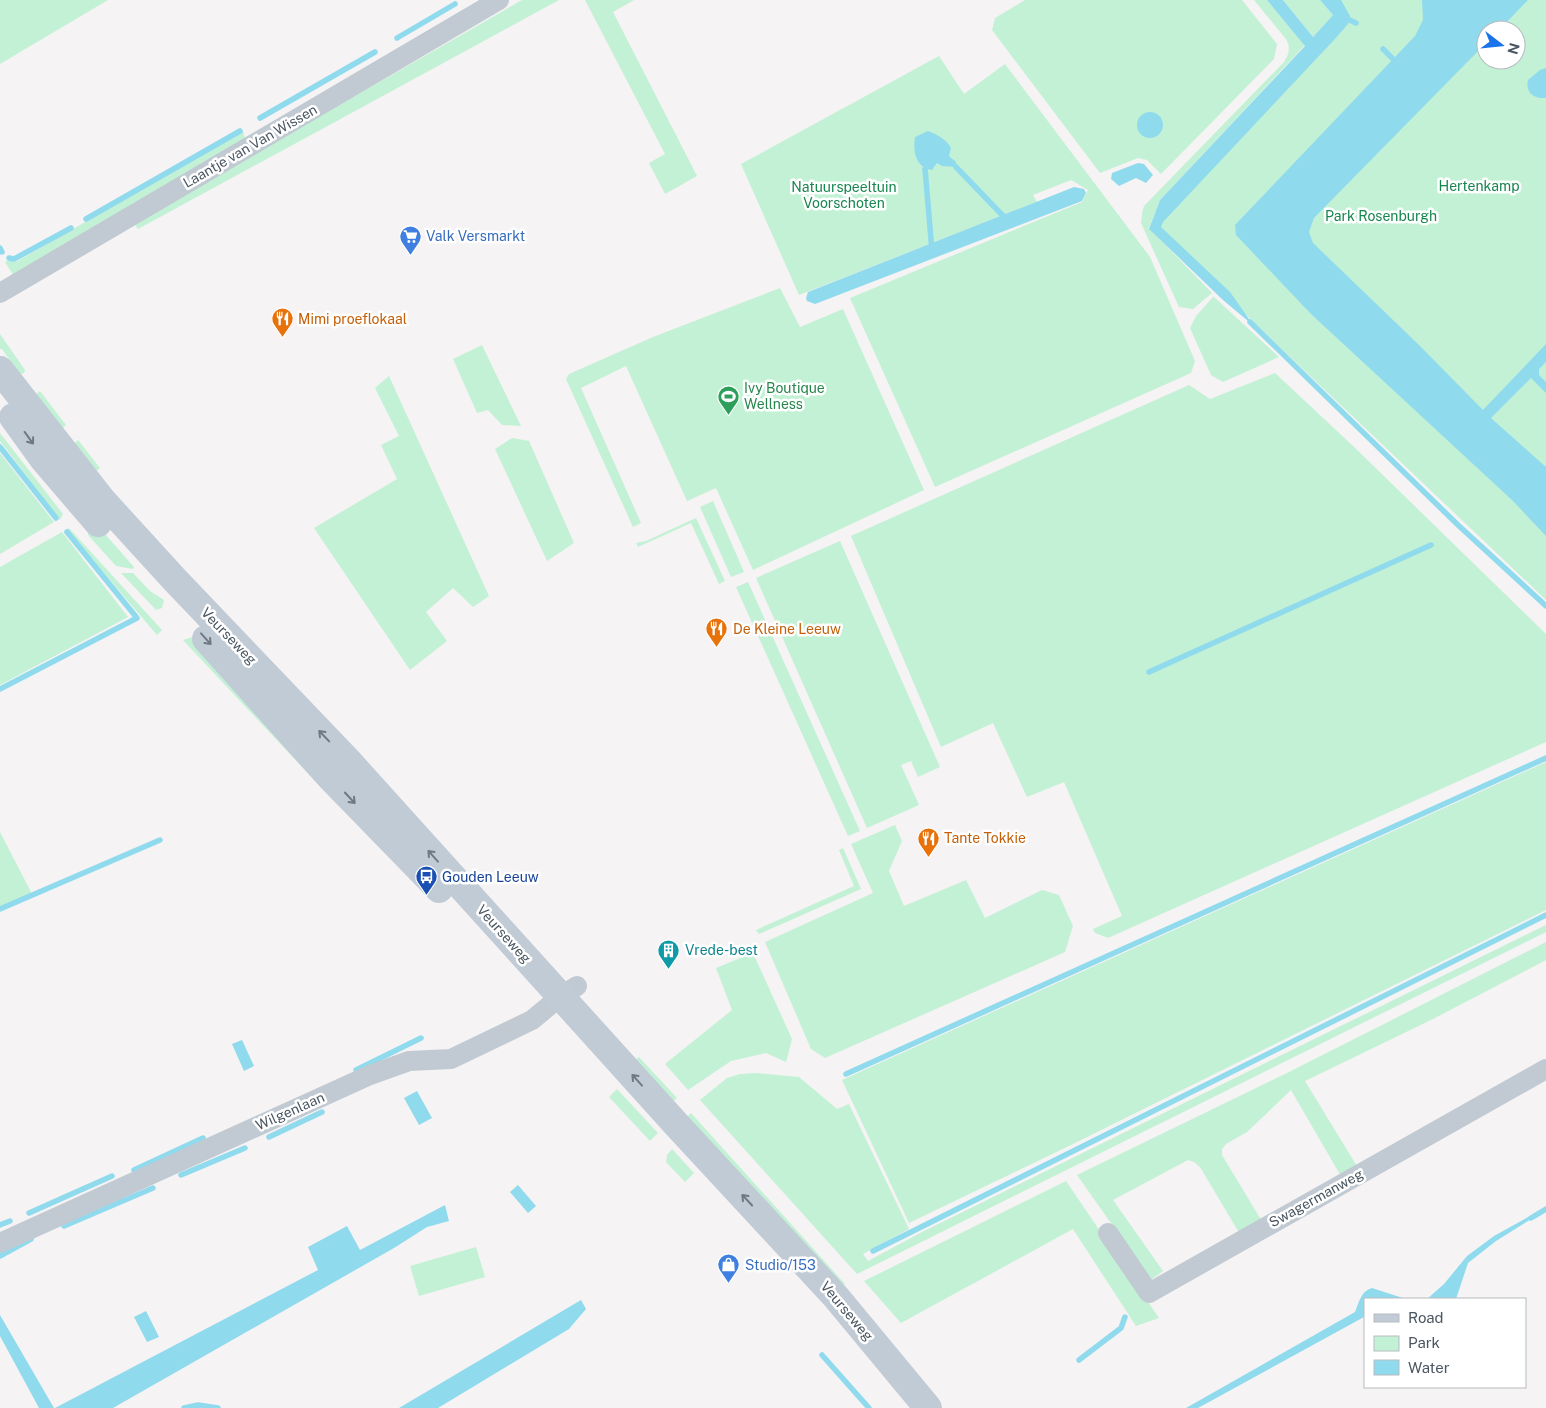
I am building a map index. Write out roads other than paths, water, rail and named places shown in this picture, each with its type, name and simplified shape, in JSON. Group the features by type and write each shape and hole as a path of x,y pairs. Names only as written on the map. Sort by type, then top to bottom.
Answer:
{"main road":[{"name":"Veurseweg","path":"0,370 102,500 175,580 348,761 836,1297 928,1408"},
{"name":"Veurseweg","path":"0,399 44,460 87,511 162,589 330,777 437,886 562,997 665,1138 823,1308 909,1408"}],"street":[{"name":"Laantje van Van Wissen","path":"0,293 499,0"},
{"name":"Wilgenlaan","path":"0,1243 370,1075 409,1061 451,1059 532,1020 562,997"},
{"name":"Swagermanweg","path":"1108,1233 1149,1293 1546,1069"}],"water":[{"path":"1267,0 1283,0 1313,37 1333,15 1320,0 1341,0 1350,16 1348,24 1334,40 1163,222 1161,227 1230,292 1254,326 1223,300 1149,229 1160,200 1305,46"},
{"path":"1422,0 1528,0 1509,20 1476,20 1476,53 1314,218 1309,232 1313,243 1419,345 1483,410 1546,344 1546,362 1539,369 1539,375 1546,382 1546,393 1531,378 1491,418 1546,467 1546,536 1513,501 1311,314 1236,235 1235,225 1415,36 1423,20"},
{"path":"1546,68 1546,98 1534,96 1529,92 1528,80 1540,70"},
{"path":"1150,112 1159,116 1163,125 1159,134 1150,138 1141,134 1137,125 1141,116"},
{"path":"928,131 947,142 951,148 949,156 956,162 956,167 942,166 937,163 932,170 922,166 916,158 914,148 915,137"},
{"path":"1138,163 1144,164 1153,175 1146,183 1136,178 1119,186 1111,179 1112,173"},
{"path":"1074,187 1084,189 1086,193 1082,201 815,304 807,301 808,292"},
{"path":"242,1040 254,1066 244,1071 232,1044"},
{"path":"417,1091 432,1118 419,1125 404,1098"},
{"path":"518,1185 536,1206 528,1213 510,1192"},
{"path":"445,1205 449,1221 427,1227 394,1248 113,1408 55,1408 318,1270 308,1247 347,1226 360,1250"},
{"path":"1530,1216 1531,1219 1496,1241 1468,1263 1456,1298 1428,1298 1444,1284 1467,1256 1494,1236"},
{"path":"1372,1288 1403,1298 1364,1298 1364,1317 1198,1408 1186,1408 1355,1312 1359,1301 1368,1289"},
{"path":"581,1300 586,1309 569,1329 438,1408 399,1408"},
{"path":"146,1311 159,1337 147,1342 134,1317"},
{"path":"0,1315 54,1408 39,1408 0,1336"}],"waterway":[{"path":"397,38 455,4"},
{"path":"1343,17 1356,23"},
{"path":"1383,49 1393,59"},
{"path":"260,118 375,52"},
{"path":"86,219 240,131"},
{"path":"956,167 1008,221"},
{"path":"925,169 932,251"},
{"path":"9,258 14,259 71,228"},
{"path":"0,248 2,252"},
{"path":"1250,322 1458,525 1546,606"},
{"path":"0,447 56,518"},
{"path":"0,689 137,618 67,532"},
{"path":"1149,672 1431,545"},
{"path":"846,1074 1546,758"},
{"path":"0,909 160,840"},
{"path":"873,1251 1546,915"},
{"path":"356,1070 421,1038"},
{"path":"269,1137 322,1112"},
{"path":"134,1170 203,1138"},
{"path":"181,1175 245,1148"},
{"path":"29,1213 112,1176"},
{"path":"64,1226 153,1188"},
{"path":"1531,1218 1546,1209"},
{"path":"0,1225 10,1221"},
{"path":"0,1256 31,1239"},
{"path":"1079,1360 1121,1328 1125,1317"},
{"path":"822,1355 869,1408"},
{"path":"184,1408 198,1405 218,1408"}],"place":[{"name":"Valk Versmarkt","path":"410,255"},
{"name":"Mimi proeflokaal","path":"282,338"},
{"name":"Ivy Boutique Wellness","path":"728,415"},
{"name":"De Kleine Leeuw","path":"717,648"},
{"name":"Tante Tokkie","path":"928,857"},
{"name":"Gouden Leeuw","path":"426,896"},
{"name":"Vrede-best","path":"669,969"},
{"name":"Studio/153","path":"729,1284"}],"park label":[{"name":"Hertenkamp","path":"1479,186"},
{"name":"Natuurspeeltuin Voorschoten","path":"844,196"},
{"name":"Park Rosenburgh","path":"1381,216"}]}
